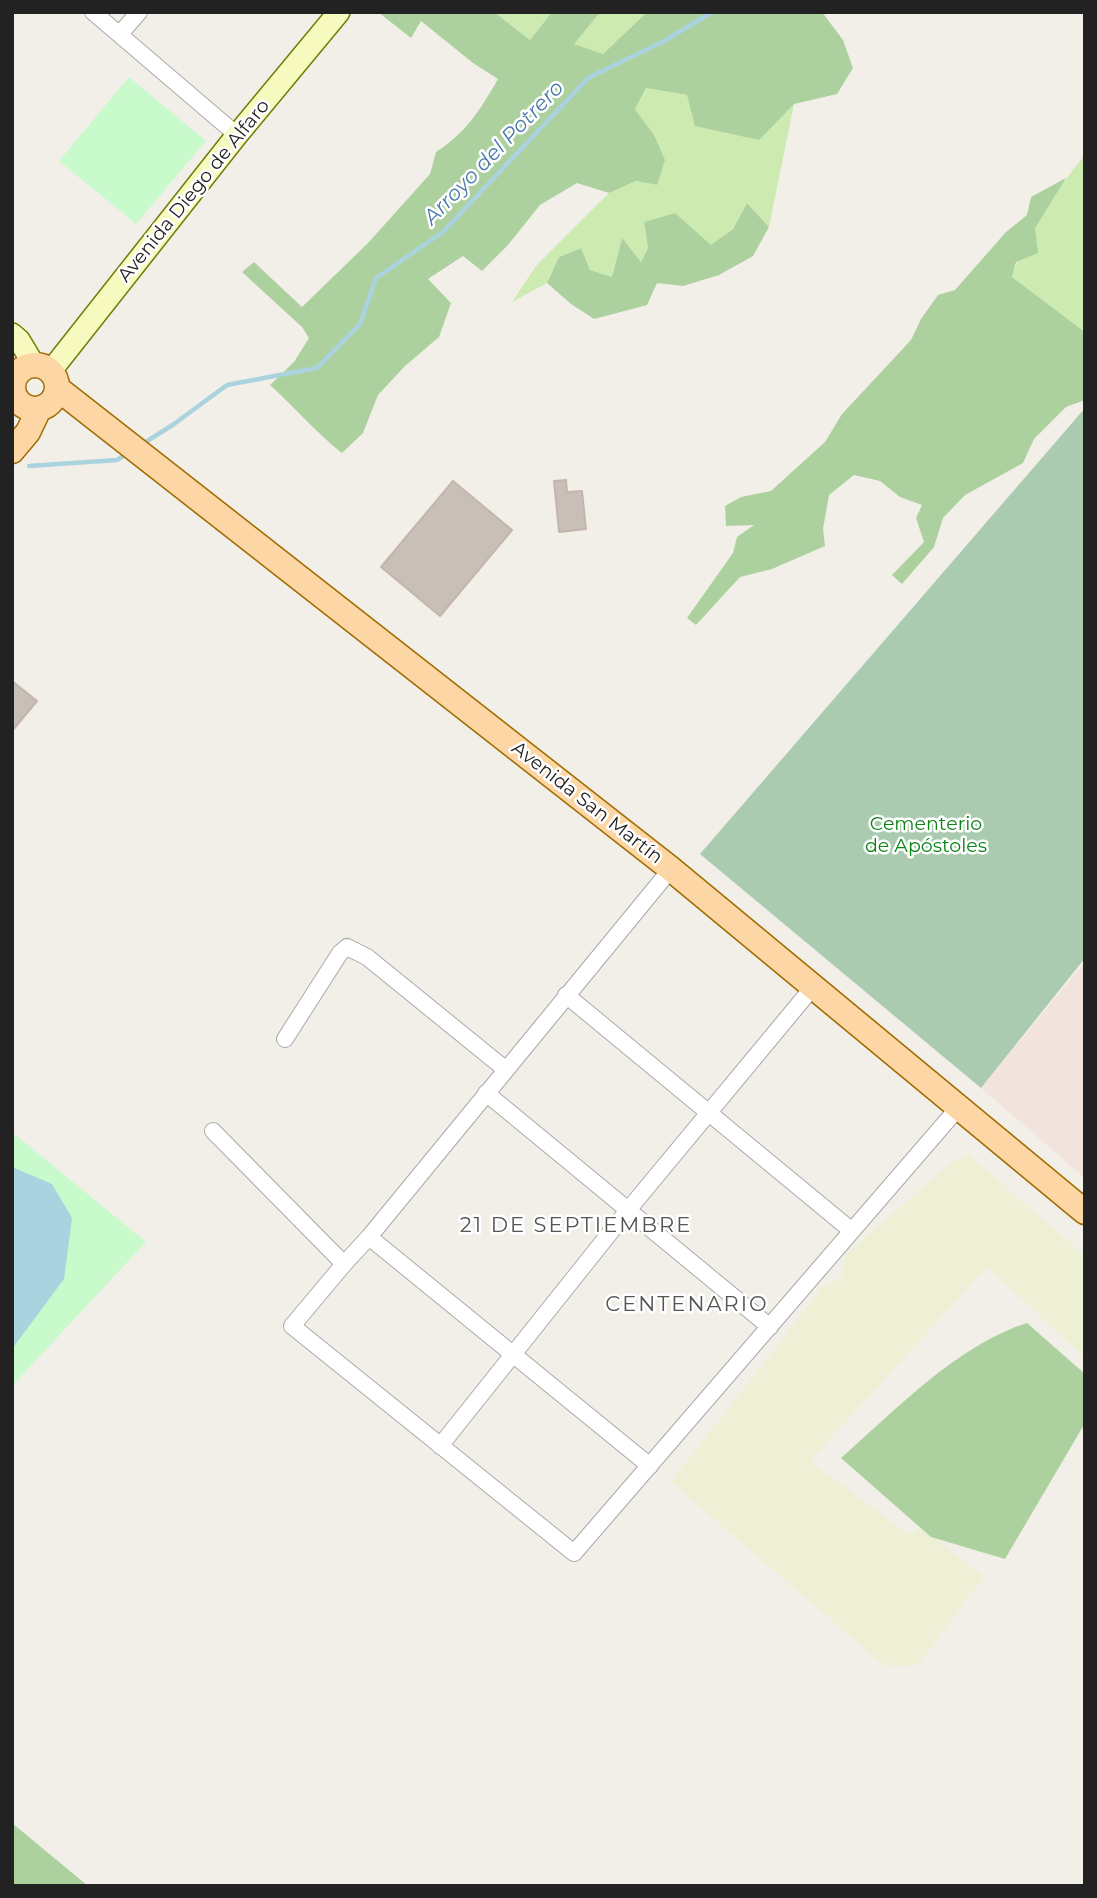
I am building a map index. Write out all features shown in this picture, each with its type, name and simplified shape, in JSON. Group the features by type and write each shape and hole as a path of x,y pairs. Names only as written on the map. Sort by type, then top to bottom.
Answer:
{"main road":[{"name":"Avenida San Martín","path":"31,385 79,405 136,448 671,869 1085,1212"},
{"path":"12,451 28,432 31,385"}],"street":[{"path":"93,12 237,135"},
{"path":"120,34 139,12"},
{"name":"Avenida Diego de Alfaro","path":"31,385 339,12"},
{"path":"12,334 19,340 31,385"},
{"path":"671,869 369,1237 292,1326 575,1553 958,1108"},
{"path":"285,1039 340,953 347,947 367,957 505,1069"},
{"path":"440,1446 629,1209 813,987"},
{"path":"566,995 852,1231"},
{"path":"486,1093 770,1327"},
{"path":"213,1131 344,1264"},
{"path":"369,1237 650,1466"}],"shaded area":[{"path":"1085,962 1085,1178 981,1088"}],"green space":[{"path":"378,12 494,12 530,40 552,12 604,12 597,16 574,44 603,54 647,12 822,12 843,40 853,68 837,94 794,104 759,140 695,126 687,95 646,88 635,109 654,135 665,160 657,185 636,181 609,193 577,183 540,205 508,245 482,271 463,256 428,279 451,303 439,337 405,366 378,395 363,433 342,453 270,385 294,362 309,338 302,327 242,272 254,262 302,307 368,243 430,174 436,152 472,120 498,79 473,63 421,21 411,38"},
{"path":"494,12 552,12 530,40"},
{"path":"604,12 647,12 603,54 573,44 597,16"},
{"path":"129,77 206,141 136,224 59,161"},
{"path":"646,88 687,95 794,104 769,227 747,203 733,229 711,246 674,213 644,223 648,248 641,262 622,239 612,277 590,270 581,248 559,257 547,283 512,302 536,266 609,193 636,181 657,185 654,135 635,109"},
{"path":"1085,155 1085,332 1012,277 1025,244 1042,213"},
{"path":"1066,178 1035,228 1038,253 1016,262 1012,277 1085,332 1085,400 1066,407 1034,439 1023,463 965,495 943,518 934,547 902,584 892,575 924,542 916,518 922,505 900,497 880,481 854,475 829,495 823,529 825,546 772,569 740,577 696,625 687,618 733,553 737,537 754,525 726,526 725,506 741,497 771,491 825,442 842,414 911,340 921,319 938,295 955,290 1006,232 1027,215 1031,197"},
{"path":"747,203 769,227 753,256 719,275 683,286 657,283 647,305 594,319 547,283 559,257 581,248 590,270 612,277 622,238 641,262 648,248 644,222 675,213 711,245 733,229"},
{"name":"Cementerio de Apóstoles","path":"1085,408 1085,958 981,1088 700,854"},
{"path":"12,1132 146,1242 12,1386"},
{"path":"969,1155 1085,1256 1085,1358 987,1267 810,1461 910,1535 920,1527 984,1576 918,1665 886,1667 671,1482 822,1288 842,1277 845,1255 953,1161"},
{"path":"1027,1323 1085,1374 1085,1423 1005,1559 931,1537 841,1458 952,1363 1001,1333"},
{"path":"12,1823 88,1886 12,1886"}],"water":[{"path":"12,1167 52,1184 72,1218 64,1279 12,1349"}],"building":[{"path":"566,480 567,492 582,491 586,529 559,532 554,481"},
{"path":"453,481 512,530 440,616 381,567"},
{"path":"12,681 37,701 12,731"}],"waterway":[{"name":"Arroyo del Potrero","path":"141,445 227,385 317,368 360,324 376,278 443,232 588,78 666,40 712,12"},
{"name":"Arroyo del Potrero","path":"29,466 117,460 128,453"}],"district":[{"name":"21 DE SEPTIEMBRE","path":"576,1226"},
{"name":"CENTENARIO","path":"687,1305"}]}
